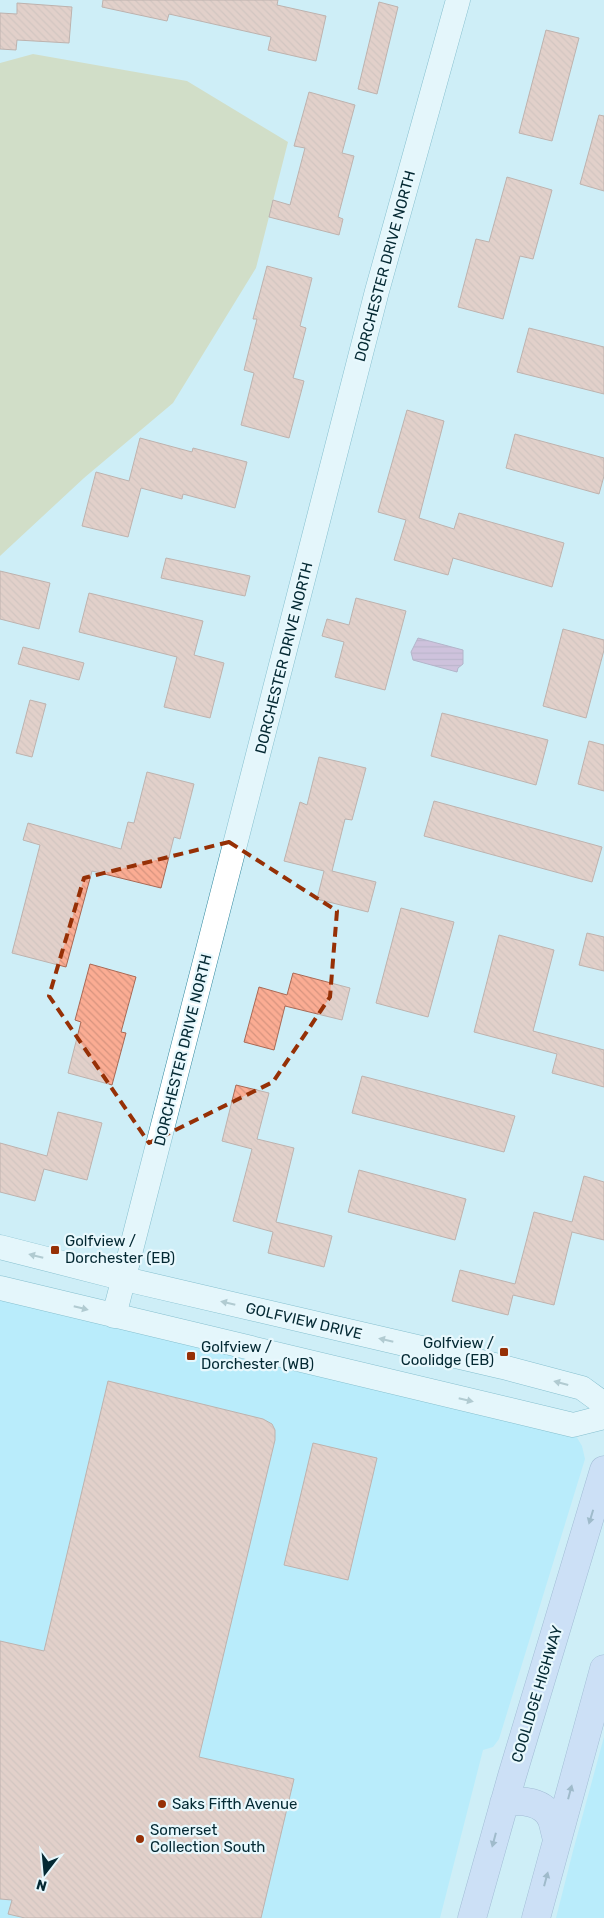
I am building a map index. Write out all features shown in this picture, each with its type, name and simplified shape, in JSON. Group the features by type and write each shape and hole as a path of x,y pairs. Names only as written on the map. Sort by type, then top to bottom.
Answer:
{"main road":[{"name":"COOLIDGE HIGHWAY","path":"472,1918 504,1802 604,1470"},
{"path":"536,1918 604,1669"},
{"path":"504,1802 514,1800 526,1801 544,1810 551,1818 557,1839"}],"street":[{"name":"DORCHESTER DRIVE NORTH","path":"114,1316 378,291 458,0"},
{"name":"GOLFVIEW DRIVE","path":"0,1247 125,1279 582,1388 604,1404"},
{"path":"0,1288 573,1425 604,1417"}],"highlighted area":[{"path":"229,842 337,911 330,997 273,1082 149,1143 49,996 84,878"}],"shaded area":[{"path":"33,54 187,81 288,142 256,268 173,403 84,478 0,556 0,63"},
{"path":"418,638 463,650 463,664 458,668 457,672 413,660 411,652"},
{"path":"0,1293 576,1436 582,1446 585,1459 499,1739 493,1747 483,1750 440,1918 0,1918"},
{"path":"604,1737 604,1918 556,1918 573,1851"}],"building":[{"path":"103,0 278,0 277,5 326,16 316,61 268,50 271,37 169,14 167,21 102,7"},
{"path":"379,2 398,7 377,94 358,89"},
{"path":"17,3 72,7 69,43 17,40 16,50 0,49 0,13 17,14"},
{"path":"546,30 579,38 552,141 519,133"},
{"path":"309,92 355,105 342,153 354,156 338,217 343,219 339,235 269,217 273,200 290,205 305,148 294,146"},
{"path":"599,115 604,116 604,191 580,184"},
{"path":"507,177 552,190 533,259 520,256 503,319 458,307 476,239 489,242"},
{"path":"267,266 312,278 300,326 306,328 293,378 304,381 289,438 241,425 254,373 244,370 257,319 253,319"},
{"path":"529,328 604,347 604,394 517,372"},
{"path":"407,410 444,421 419,518 454,529 459,513 564,543 552,587 453,558 448,575 394,560 406,520 378,512"},
{"path":"515,434 604,458 604,476 599,494 506,468"},
{"path":"140,438 192,452 193,448 247,462 235,508 183,494 182,499 141,488 128,537 82,526 96,472 129,481"},
{"path":"166,558 250,576 245,596 161,578"},
{"path":"0,571 50,583 39,629 0,619"},
{"path":"89,593 203,621 194,655 224,663 210,718 164,707 177,657 79,632"},
{"path":"356,598 406,611 385,690 335,677 344,642 322,636 327,619 349,625"},
{"path":"563,629 604,640 604,650 586,718 543,706"},
{"path":"23,647 84,663 79,680 18,664"},
{"path":"30,700 46,704 32,757 16,753"},
{"path":"442,713 548,740 536,785 431,756"},
{"path":"589,741 604,745 604,791 578,784"},
{"path":"319,757 366,768 352,820 345,819 332,871 376,882 368,912 317,899 324,871 284,861 300,802 307,805"},
{"path":"147,772 194,784 180,839 174,837 161,888 92,871 66,967 12,953 40,845 23,840 28,823 121,849 128,822 134,823"},
{"path":"434,801 602,847 592,882 424,836"},
{"path":"401,908 454,922 428,1017 376,1003"},
{"path":"587,933 604,937 604,971 579,965"},
{"path":"499,935 554,950 533,1031 604,1050 604,1087 552,1073 557,1054 474,1032"},
{"path":"90,964 136,977 121,1032 126,1033 112,1085 68,1073 81,1022 75,1020"},
{"path":"293,973 350,988 342,1020 285,1006 274,1050 244,1042 259,987 287,995"},
{"path":"362,1076 515,1116 504,1152 352,1113"},
{"path":"236,1085 269,1093 257,1139 294,1148 276,1222 332,1236 324,1267 268,1253 273,1232 233,1221 252,1149 222,1141"},
{"path":"58,1112 102,1123 87,1180 44,1169 35,1201 0,1192 0,1143 47,1156"},
{"path":"359,1170 466,1199 455,1240 348,1212"},
{"path":"584,1176 604,1182 604,1240 572,1232 554,1305 513,1295 508,1315 452,1301 460,1270 515,1284 534,1212 572,1222"},
{"path":"108,1381 263,1419 272,1424 275,1430 275,1440 199,1757 294,1779 261,1918 25,1918 8,1914 12,1900 0,1899 0,1641 44,1651"},
{"path":"313,1443 377,1458 348,1580 284,1565"}],"place":[{"name":"Golfview / Dorchester (EB)","path":"55,1250"},
{"name":"Golfview / Coolidge (EB)","path":"504,1352"},
{"name":"Golfview / Dorchester (WB)","path":"191,1356"},
{"name":"Saks Fifth Avenue","path":"162,1804"},
{"name":"Somerset Collection South","path":"140,1839"}]}
